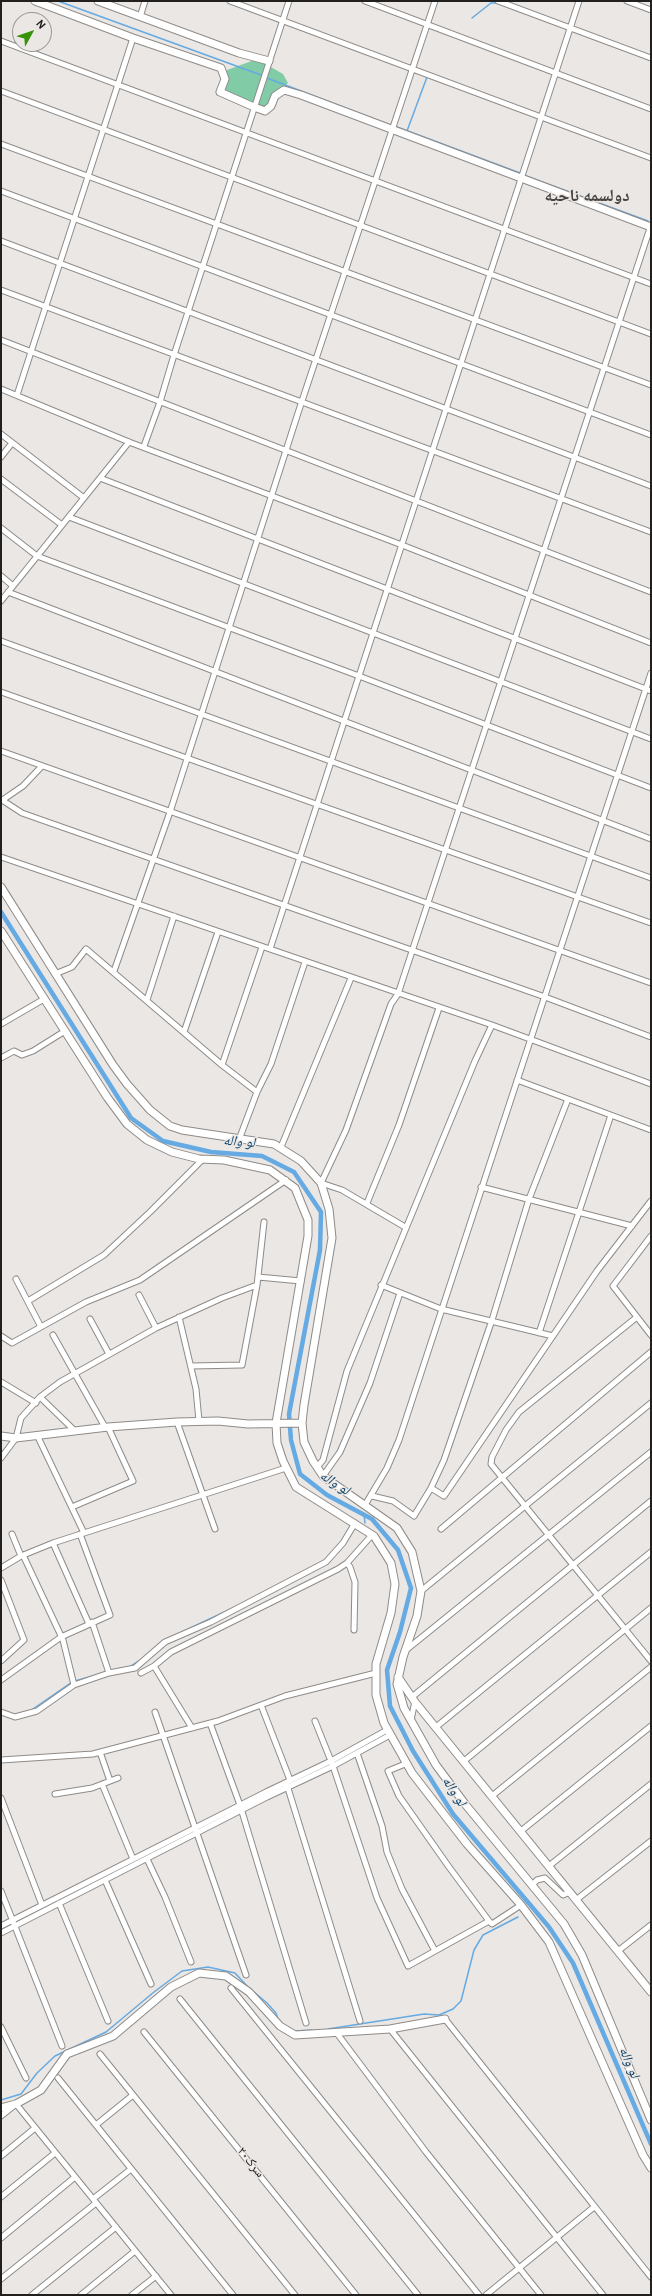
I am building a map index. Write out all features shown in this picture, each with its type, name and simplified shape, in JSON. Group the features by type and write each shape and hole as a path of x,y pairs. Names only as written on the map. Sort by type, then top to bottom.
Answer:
{"street":[{"path":"35,1 133,38 221,68 225,79 220,92 254,107 265,111 271,106 275,96 284,90 651,226 618,322 562,498 398,994 391,1004 346,1130 321,1183"},
{"path":"98,1 239,53 269,62"},
{"path":"140,17 145,1"},
{"path":"230,1 651,158"},
{"path":"144,446 160,402 202,267 289,1"},
{"path":"365,1 651,109"},
{"path":"114,971 170,812 214,671 230,628 243,583 316,359 435,1"},
{"path":"498,1 651,58"},
{"path":"270,949 283,905 579,1"},
{"path":"627,1 651,10"},
{"path":"17,395 133,38"},
{"path":"1,41 651,284"},
{"path":"1,91 651,334"},
{"path":"1,144 651,385"},
{"path":"1,191 651,435"},
{"path":"1,241 651,486"},
{"path":"1,290 651,532"},
{"path":"1,340 415,502 651,592"},
{"path":"1,389 129,442 144,446 402,545 651,643"},
{"path":"1,434 84,498"},
{"path":"1,601 129,442"},
{"path":"1,457 12,443"},
{"path":"100,478 648,690"},
{"path":"1,479 62,525"},
{"path":"69,517 651,738"},
{"path":"1,528 37,556 359,676 651,788"},
{"path":"1,576 13,586"},
{"path":"8,592 651,839"},
{"path":"1,641 651,878"},
{"path":"365,1504 372,1496 399,1440 590,855 632,731 648,690 651,673"},
{"path":"1,692 651,922"},
{"path":"1,752 428,904 560,949 651,983"},
{"path":"42,766 23,786 2,801 22,813 544,997 651,1037"},
{"path":"1,858 139,903 351,978 492,1025 651,1084"},
{"path":"1,886 55,974 127,1084 150,1110 170,1126 182,1130 264,1141 281,1147 301,1161 321,1183 330,1209 332,1238 301,1423 304,1442 323,1476 365,1504 397,1528 412,1552 421,1591 417,1616 398,1677 397,1684 404,1708 440,1770 465,1804 564,1924 582,1955 651,2120"},
{"path":"147,1000 174,916"},
{"path":"1,931 3,939 127,1124 147,1140 172,1152 203,1159 224,1160 270,1170 286,1180 295,1188 308,1220 308,1236 277,1443 286,1468 296,1487 372,1535 391,1563 395,1584 391,1612 376,1664 376,1695 388,1732 406,1764 467,1844 521,1905 549,1942 643,2155 651,2168"},
{"path":"184,1032 218,932"},
{"path":"222,1065 262,947"},
{"path":"55,974 72,967 86,949 114,971 222,1065 257,1092"},
{"path":"240,1137 257,1092 271,1064 305,962"},
{"path":"281,1147 351,978"},
{"path":"1,1024 44,999"},
{"path":"367,1203 399,1125 439,1008"},
{"path":"317,1467 324,1460 346,1371 405,1227 492,1025"},
{"path":"1,1058 14,1051 22,1056 33,1051 65,1031"},
{"path":"517,1080 651,1130"},
{"path":"372,1496 393,1501 414,1516 431,1488 444,1460 492,1320 529,1199 568,1099"},
{"path":"538,1333 611,1115"},
{"path":"28,1301 104,1255 203,1159"},
{"path":"1,1336 12,1343 86,1302 140,1280 286,1180"},
{"path":"321,1183 342,1190 367,1203 405,1227"},
{"path":"481,1187 579,1211 632,1226"},
{"path":"431,1488 444,1496 597,1271 651,1201"},
{"path":"191,1366 242,1365 257,1285 264,1222"},
{"path":"651,1236 613,1286 651,1335"},
{"path":"258,1277 301,1281"},
{"path":"16,1279 41,1327"},
{"path":"1,1458 16,1438 21,1418 40,1398 74,1374 156,1328 257,1285"},
{"path":"381,1285 441,1308 553,1336"},
{"path":"323,1476 340,1452 370,1383 400,1293"},
{"path":"138,1295 156,1328"},
{"path":"179,1317 196,1389 199,1421"},
{"path":"637,1317 512,1420 492,1457 491,1464 651,1661"},
{"path":"90,1319 109,1354"},
{"path":"53,1335 74,1374 106,1427 133,1482 72,1506"},
{"path":"441,1529 651,1352"},
{"path":"1,1382 36,1402"},
{"path":"40,1398 75,1431"},
{"path":"421,1591 651,1403"},
{"path":"1,1436 16,1438 106,1427 199,1421 248,1424 301,1423"},
{"path":"177,1422 215,1529"},
{"path":"1,1680 61,1637 90,1623 110,1616 72,1506 37,1436"},
{"path":"405,1651 651,1452"},
{"path":"1,1568 22,1555 53,1543 286,1468"},
{"path":"411,1720 414,1698 651,1501"},
{"path":"1,1712 15,1717 37,1711 74,1685 109,1673 135,1668 165,1642 211,1622 326,1562 343,1543 355,1523"},
{"path":"12,1534 61,1637 74,1685"},
{"path":"141,1672 154,1666 171,1652 347,1563 372,1535"},
{"path":"53,1543 90,1623 109,1673"},
{"path":"436,1727 651,1552"},
{"path":"347,1563 350,1567 355,1582 354,1630"},
{"path":"1,1580 24,1640 1,1661"},
{"path":"464,1761 651,1608"},
{"path":"154,1666 192,1728"},
{"path":"492,1796 651,1667"},
{"path":"1,1760 100,1752 210,1723 285,1696 376,1673"},
{"path":"398,1677 436,1727 651,1992"},
{"path":"261,1705 288,1783 360,2021"},
{"path":"155,1712 162,1736 246,1975"},
{"path":"315,1721 332,1764 377,1898 408,1966 489,1921"},
{"path":"210,1723 241,1808 306,2023"},
{"path":"521,1831 651,1726"},
{"path":"1,1933 147,1859 196,1831 288,1783 357,1753 388,1732"},
{"path":"332,1764 388,1732"},
{"path":"100,1752 110,1781"},
{"path":"357,1753 382,1826 387,1852 397,1877 435,1951"},
{"path":"406,1764 388,1771 399,1796 449,1868 489,1921 492,1924 521,1905"},
{"path":"55,1794 102,1784 118,1778"},
{"path":"102,1784 133,1859"},
{"path":"549,1866 651,1784"},
{"path":"1,1798 42,1905"},
{"path":"1,1926 133,1859 196,1831"},
{"path":"576,1900 651,1841"},
{"path":"147,1859 165,1897 191,1962"},
{"path":"532,1885 537,1880 545,1878 563,1895 570,1892"},
{"path":"106,1880 151,1984"},
{"path":"1,1891 62,2046"},
{"path":"59,1903 108,2021"},
{"path":"618,1951 651,1924"},
{"path":"1,2116 16,2104 41,2090 67,2054 113,2036 171,1987 199,1973 226,1976 248,1992 280,2026 295,2035 390,2029 445,2019 651,2277"},
{"path":"231,1988 480,2295"},
{"path":"180,1999 418,2295"},
{"path":"1,2027 26,2078"},
{"path":"390,2029 603,2295"},
{"name":"سرک۲۰","path":"144,2032 356,2295"},
{"path":"336,2032 426,2152 541,2295"},
{"path":"100,2054 295,2295"},
{"path":"58,2078 234,2295"},
{"path":"96,2126 133,2095"},
{"path":"1,2108 16,2104"},
{"path":"16,2104 171,2295"},
{"path":"1,2156 35,2128"},
{"path":"1,2197 55,2153"},
{"path":"1,2280 131,2169"},
{"path":"1,2238 75,2177"},
{"path":"486,2295 594,2207"},
{"path":"32,2295 116,2227"},
{"path":"81,2295 135,2251"},
{"path":"132,2295 156,2276"}],"green space":[{"path":"257,59 283,74 288,83 274,95 269,105 264,109 223,91 227,70"}],"waterway":[{"path":"58,1 261,75"},
{"path":"472,18 491,3 499,3"},
{"path":"407,131 427,77"},
{"path":"267,78 390,125"},
{"path":"397,127 520,173"},
{"path":"526,176 648,221"},
{"name":"لو واله","path":"1,912 131,1118 163,1141 211,1152 262,1156 294,1172 321,1212 320,1250 289,1414 291,1440 300,1474 327,1495 372,1519 398,1550 411,1588 400,1632 387,1670 390,1706 413,1751 453,1814 549,1927 573,1963 651,2144"},
{"name":"لو واله","path":"364,1515 365,1523"},
{"path":"182,1632 235,1607"},
{"path":"131,1666 139,1661"},
{"path":"75,1681 121,1668"},
{"path":"30,1711 72,1682"},
{"path":"328,2029 424,2014 439,2015 453,2009 461,2001 474,1950 483,1935 518,1917"},
{"path":"1,2100 21,2094 37,2073 55,2056 106,2032 182,1971 208,1967 235,1973 248,1987"},
{"path":"254,1992 276,2013 278,2019"},
{"path":"294,2031 312,2030"}],"district":[{"name":"دولسمه ناحیه","path":"587,198"}]}
